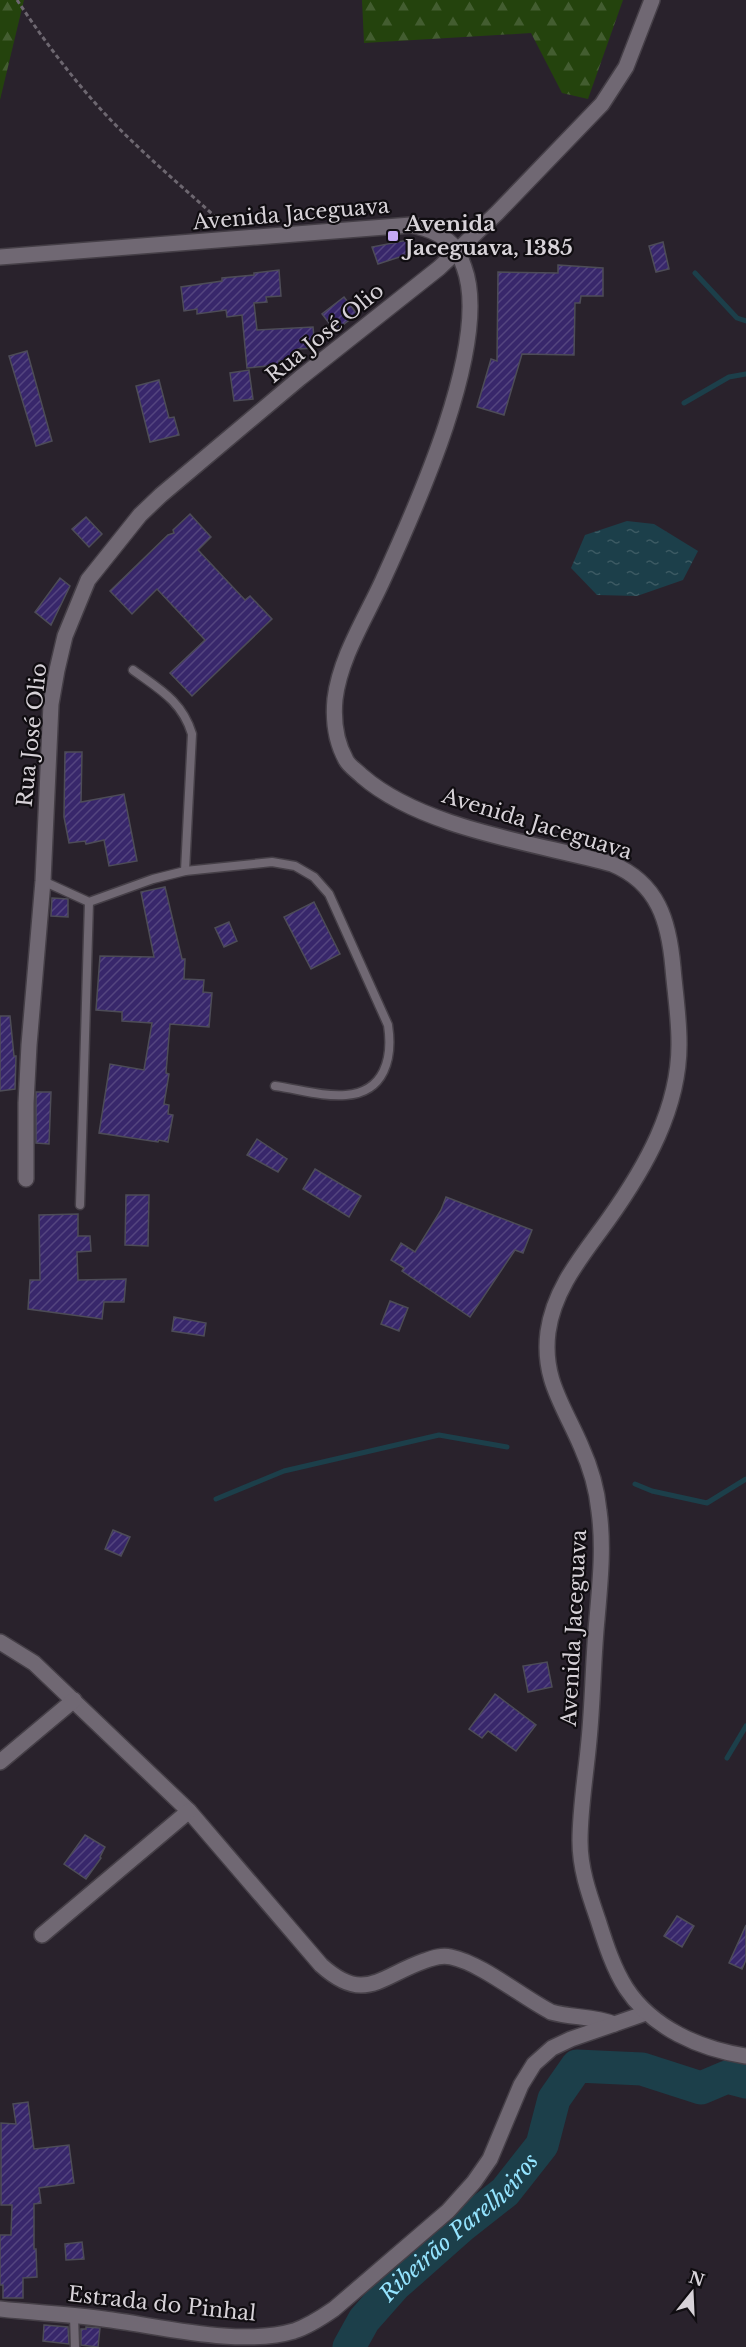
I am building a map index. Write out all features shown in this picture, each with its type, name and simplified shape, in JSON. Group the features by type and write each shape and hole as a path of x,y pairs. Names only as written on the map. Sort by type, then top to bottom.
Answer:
{"street":[{"name":"Rua José Olio","path":"26,1179 29,1046 43,881 51,704 65,636 88,580 140,515 161,495 300,378 458,251 497,213 602,104 626,67 652,0"},
{"name":"Avenida Jaceguava","path":"0,257 411,225 429,228 458,251 469,281 470,314 465,352 451,411 413,512 343,667 335,698 334,727 346,762 370,782 400,800 436,816 612,864 630,871 641,880 661,910 672,958 679,1042 677,1074 669,1110 643,1166 568,1276 556,1299 546,1350 559,1403 582,1447 599,1509 600,1581 590,1736 580,1842 584,1880 606,1944 626,1988 646,2013 679,2035 729,2053 746,2056"},
{"path":"0,1642 34,1663 189,1811 321,1965 336,1979 352,1986 366,1986 409,1966 437,1957 449,1956 477,1969 551,2012 614,2024"},
{"path":"0,1762 74,1700"},
{"path":"42,1935 189,1811"},
{"name":"Estrada do Pinhal","path":"0,2310 74,2316 180,2331 247,2337 293,2332 314,2323 334,2309 462,2197 490,2159 520,2085 534,2064 552,2049 571,2039 646,2013"}],"lane":[{"path":"133,670 179,705 188,718 192,734 184,871"},
{"path":"43,881 89,902 153,879 184,871 272,862 295,866 314,877 329,894 388,1025 391,1044 388,1063 379,1080 364,1090 346,1095 275,1086"},
{"path":"80,1205 89,902"},
{"path":"74,2316 75,2347"}],"path":[{"path":"17,0 65,68 134,143 240,239"}],"green space":[{"path":"0,0 24,0 0,100"},
{"path":"362,0 623,0 588,99 562,93 531,33 364,43"}],"water":[{"path":"627,521 654,524 698,551 683,580 637,596 597,595 571,568 585,535"}],"building":[{"path":"408,240 421,250 378,264 372,247"},
{"path":"663,242 669,269 656,272 649,246"},
{"path":"558,265 603,268 603,296 581,296 580,303 575,303 574,355 522,354 504,415 477,407 491,359 497,361 498,272 558,273"},
{"path":"279,270 281,296 266,297 267,302 254,303 257,330 313,327 315,348 298,349 299,360 279,361 279,365 247,368 242,315 227,317 226,310 197,314 197,309 184,311 181,287 222,281 222,278"},
{"path":"344,297 357,314 335,331 322,314"},
{"path":"27,351 52,441 36,446 9,356"},
{"path":"249,370 253,399 234,401 230,373"},
{"path":"159,380 169,418 174,417 179,435 150,442 136,386"},
{"path":"190,514 211,537 198,550 245,600 250,596 272,619 192,696 170,673 205,640 157,589 132,614 110,591 168,535 174,533 173,530"},
{"path":"86,517 102,534 89,547 72,529"},
{"path":"60,578 70,586 51,625 35,612"},
{"path":"65,752 82,752 81,802 124,794 137,861 109,866 104,840 86,844 85,841 69,843 64,817"},
{"path":"165,887 182,959 185,959 184,979 204,980 203,992 212,993 209,1027 170,1024 166,1073 169,1074 164,1104 169,1105 168,1114 173,1115 168,1142 159,1140 158,1142 99,1133 110,1064 144,1070 152,1023 122,1021 122,1012 96,1010 100,956 154,957 141,892"},
{"path":"52,898 68,899 68,917 51,916"},
{"path":"314,902 340,954 311,969 284,917"},
{"path":"229,922 237,941 224,947 215,928"},
{"path":"0,1016 10,1016 14,1056 16,1056 15,1089 0,1091"},
{"path":"36,1092 51,1092 49,1144 36,1143"},
{"path":"257,1139 287,1159 278,1172 247,1155"},
{"path":"315,1169 361,1196 349,1217 303,1189"},
{"path":"126,1195 149,1195 148,1246 125,1245"},
{"path":"446,1197 532,1230 523,1253 515,1250 470,1317 402,1271 404,1268 391,1260 401,1243 415,1252 441,1210"},
{"path":"78,1214 78,1236 90,1236 91,1251 77,1252 78,1280 126,1279 124,1302 104,1302 102,1319 28,1309 30,1280 40,1280 39,1215"},
{"path":"390,1301 408,1308 399,1331 381,1324"},
{"path":"174,1317 206,1323 204,1336 172,1331"},
{"path":"113,1530 130,1537 121,1556 105,1549"},
{"path":"547,1662 552,1687 528,1692 523,1666"},
{"path":"495,1694 536,1725 516,1751 488,1731 482,1738 469,1729"},
{"path":"85,1835 105,1847 101,1858 86,1879 64,1864"},
{"path":"677,1916 694,1926 682,1947 664,1936"},
{"path":"746,1925 746,1960 742,1969 729,1963"},
{"path":"28,2102 34,2149 69,2145 74,2183 39,2188 41,2203 34,2204 34,2249 36,2249 37,2277 23,2278 23,2298 3,2298 3,2285 0,2285 0,2235 11,2235 12,2205 1,2205 1,2123 16,2124 13,2104"},
{"path":"82,2242 84,2259 66,2260 65,2244"},
{"path":"44,2325 68,2327 69,2344 43,2341"},
{"path":"86,2327 100,2328 98,2347 81,2345 81,2329 86,2329"}],"waterway":[{"path":"695,273 737,318 746,321"},
{"path":"684,403 729,377 746,374"},
{"path":"216,1499 284,1471 439,1435 507,1447"},
{"path":"635,1484 652,1491 707,1503 746,1479"},
{"path":"727,1758 746,1726"},
{"name":"Ribeirão Parelheiros","path":"349,2347 364,2320 394,2286 463,2225 505,2192 542,2145 554,2099 577,2066 642,2069 701,2088 727,2077 746,2082"}],"place":[{"name":"Avenida Jaceguava, 1385","path":"393,236"}]}
